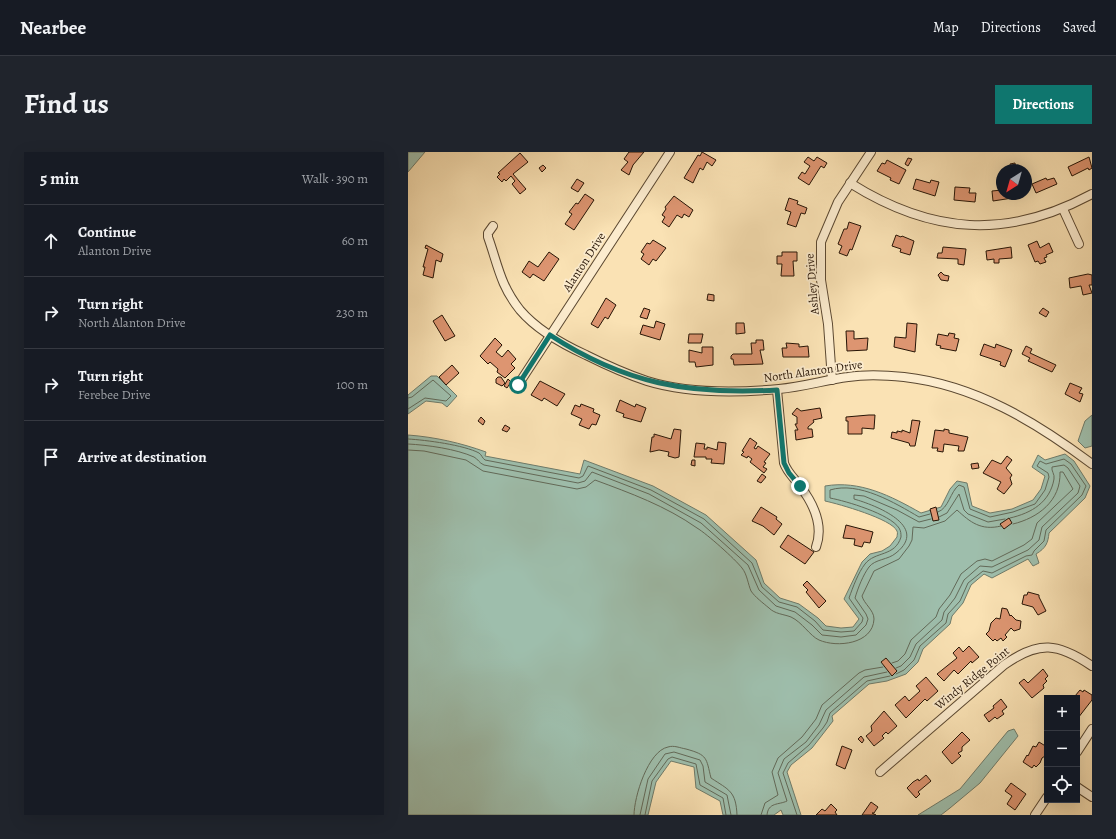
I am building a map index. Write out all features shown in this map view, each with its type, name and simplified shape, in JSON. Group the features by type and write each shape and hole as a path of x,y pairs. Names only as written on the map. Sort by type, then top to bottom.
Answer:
{"street":[{"name":"Alanton Drive","path":"518,385 670,152"},
{"name":"Ashley Drive","path":"832,380 828,324 821,280 820,250 830,218 850,183 871,152"},
{"path":"850,183 902,211 921,218 955,224 982,225 1009,223 1044,216 1092,194"},
{"path":"1063,208 1079,244"},
{"name":"North Alanton Drive","path":"493,226 488,233 488,237 501,279 523,312 550,335 575,350 604,364 657,383 722,391 777,390 862,376 903,377 940,383 964,390 990,401 1028,421 1092,464"},
{"path":"777,390 784,463 789,473 806,494 818,520 820,535 816,547"},
{"name":"Windy Ridge Point","path":"880,772 1004,665 1024,652 1040,648 1061,648 1073,653 1092,666"},
{"path":"1080,748 1092,730"},
{"path":"1080,789 1092,797"},
{"path":"1035,815 1044,802"}],"water":[{"path":"408,152 425,152 408,172"},
{"path":"431,376 437,376 457,396 447,407 442,403 426,401 408,414 408,395"},
{"path":"1092,415 1092,446 1085,448 1078,441 1085,421"},
{"path":"408,435 428,437 457,443 486,452 485,456 580,474 584,460 653,486 706,515 756,560 764,583 780,598 799,604 826,626 841,628 853,627 859,619 844,599 862,562 870,554 882,551 890,546 897,537 897,531 893,526 876,517 825,501 825,486 851,485 863,487 887,495 921,513 941,507 950,489 957,481 967,483 972,506 990,513 1012,509 1033,500 1041,489 1045,476 1032,467 1038,455 1045,460 1065,454 1074,461 1090,486 1085,498 1049,533 1046,545 1036,554 1039,563 1033,566 1028,559 992,578 984,574 971,585 963,603 952,616 950,624 923,649 918,662 906,674 887,681 869,684 832,716 833,721 812,748 791,765 787,772 801,815 783,815 781,810 774,815 723,815 720,801 696,788 694,767 671,761 656,782 648,815 408,815"},
{"path":"1014,729 1018,736 980,783 941,815 918,815 960,789 1008,731"}],"building":[{"path":"629,152 644,152 633,165 629,175 621,170 628,162 624,159"},
{"path":"702,152 716,160 712,166 707,162 703,170 700,168 693,183 684,178 698,155 700,156"},
{"path":"520,153 528,162 513,174 526,189 520,194 512,184 515,181 511,176 506,181 504,179 502,182 497,177 500,174 498,173"},
{"path":"808,157 814,161 817,157 827,163 824,168 821,166 809,185 798,178 802,172 805,174 810,166 804,162"},
{"path":"1089,157 1092,168 1089,170 1088,168 1072,176 1068,167"},
{"path":"908,158 912,159 908,166 905,164"},
{"path":"887,160 906,170 899,184 877,171 882,163 885,164"},
{"path":"543,165 546,168 542,172 539,168"},
{"path":"1046,178 1047,180 1054,178 1057,184 1036,193 1032,184"},
{"path":"577,179 584,183 578,192 571,188"},
{"path":"916,179 930,183 931,180 939,182 935,196 913,189"},
{"path":"955,187 970,188 969,193 976,193 975,202 954,200"},
{"path":"992,191 996,191 996,200 1000,200 993,201"},
{"path":"585,194 594,200 574,230 565,224 572,214 569,212 576,203 578,204"},
{"path":"674,196 693,210 689,217 684,214 682,218 677,215 669,227 662,222 665,217 662,215 666,209 665,207"},
{"path":"789,198 798,201 797,204 807,208 805,214 801,213 796,227 787,224 791,212 785,210"},
{"path":"849,222 861,226 852,250 850,249 847,256 839,253 842,246 838,244 844,229 847,229"},
{"path":"896,235 914,241 910,255 900,252 901,249 892,246"},
{"path":"653,240 666,248 656,261 653,259 649,265 641,259 644,254 641,252 647,243 650,244"},
{"path":"1037,241 1040,248 1049,243 1053,252 1046,255 1047,257 1044,258 1046,262 1040,264 1038,261 1035,262 1028,245"},
{"path":"426,245 443,254 441,262 436,260 433,278 423,275 425,267 423,267 428,249 425,248"},
{"path":"943,247 966,249 964,265 958,264 958,259 937,258 938,253 942,253"},
{"path":"1011,247 1012,258 999,259 999,263 994,263 994,259 987,260 986,251"},
{"path":"549,252 559,259 544,281 533,274 530,278 522,272 529,261 538,267"},
{"path":"782,252 797,252 797,261 793,261 794,276 781,276 782,264 777,264 777,256 782,256"},
{"path":"941,272 944,275 949,276 948,281 941,280 938,275"},
{"path":"1088,274 1092,275 1092,285 1089,285 1092,293 1083,295 1081,286 1070,288 1069,278"},
{"path":"708,294 714,295 714,301 707,300"},
{"path":"606,298 616,305 608,319 605,317 598,328 591,324"},
{"path":"644,308 650,310 647,319 640,317"},
{"path":"1043,308 1049,312 1046,317 1039,313"},
{"path":"442,315 455,336 445,341 433,321"},
{"path":"656,321 665,324 660,340 640,334 643,325 654,328"},
{"path":"736,323 744,323 745,333 736,334"},
{"path":"907,323 917,324 915,352 894,347 895,337 906,338"},
{"path":"846,331 854,331 854,339 868,338 867,350 847,351"},
{"path":"949,333 955,334 954,338 959,339 956,351 940,348 941,346 936,345 938,334 948,336"},
{"path":"689,334 703,334 701,343 688,343"},
{"path":"495,338 502,345 496,352 502,357 508,350 516,359 511,364 515,368 505,378 497,372 498,369 490,362 488,364 480,356"},
{"path":"756,340 763,340 764,350 760,350 763,364 734,365 731,356 733,354 752,354 751,343 756,343"},
{"path":"786,343 799,344 799,347 808,346 809,357 783,357 782,348 787,348"},
{"path":"984,344 995,348 996,344 1012,350 1005,367 1000,365 1001,362 980,355"},
{"path":"1026,346 1032,349 1030,353 1056,365 1052,372 1028,361 1030,358 1022,354"},
{"path":"702,347 713,347 713,365 696,367 695,362 689,362 689,350 702,353"},
{"path":"452,365 459,373 446,385 439,377"},
{"path":"501,377 505,383 502,386 496,383 496,379"},
{"path":"508,379 511,382 507,388 504,386"},
{"path":"540,381 565,394 557,406 544,398 542,401 531,395"},
{"path":"1070,383 1082,388 1079,393 1083,394 1080,402 1065,394"},
{"path":"620,400 635,407 636,404 646,408 641,422 623,417 624,414 616,411"},
{"path":"581,404 594,409 593,412 600,415 596,425 592,424 589,429 579,425 582,419 571,414 575,405 580,407"},
{"path":"797,408 801,411 820,408 822,418 813,420 814,422 808,427 808,429 812,429 813,437 796,440 795,430 798,430 795,424 797,424 797,417 792,414"},
{"path":"875,415 874,429 862,428 862,434 848,434 848,421 846,421 846,417"},
{"path":"481,417 485,421 483,425 478,421"},
{"path":"912,420 920,421 915,446 910,446 909,443 891,438 892,432 902,432 902,430 910,433"},
{"path":"505,425 510,428 507,432 502,430"},
{"path":"674,429 681,430 679,457 675,458 668,456 669,452 659,450 650,452 652,437 654,437 654,434 671,439"},
{"path":"944,429 949,430 949,433 968,437 964,451 958,451 959,446 944,444 943,452 937,451 938,448 932,448 935,430 944,431"},
{"path":"750,438 757,443 754,448 756,449 758,446 770,454 764,462 766,463 763,467 767,469 764,473 750,462 752,459 748,456 747,458 741,455 744,452 742,451"},
{"path":"718,442 726,443 724,464 711,463 712,459 706,459 706,457 694,457 696,443 705,444 704,449 707,449 707,447 717,450"},
{"path":"1007,456 1012,460 1006,468 1012,475 1010,478 1012,484 1004,494 997,489 1001,482 983,473 992,460 1001,464"},
{"path":"692,460 695,460 695,466 691,465"},
{"path":"978,463 979,468 972,469 971,464"},
{"path":"762,474 766,477 761,483 757,481"},
{"path":"761,507 777,517 776,519 782,524 774,535 763,526 752,521"},
{"path":"936,507 939,520 933,521 930,509"},
{"path":"1009,518 1012,523 1004,529 1000,524"},
{"path":"846,525 873,532 870,543 864,542 862,547 854,545 855,539 843,538"},
{"path":"788,535 814,552 805,564 780,547"},
{"path":"807,581 826,601 819,608 806,592 808,590 803,585"},
{"path":"1028,592 1039,595 1046,611 1038,615 1033,607 1022,604 1024,595 1027,595"},
{"path":"1002,608 1007,609 1010,616 1011,615 1016,620 1021,621 1020,629 1014,631 1011,628 1005,635 1007,637 1003,641 1001,638 997,641 995,639 993,641 986,634 989,631 991,623 996,618 1000,619"},
{"path":"969,646 979,657 972,663 971,661 958,674 954,670 944,681 937,674 957,658 953,653 959,647 963,652"},
{"path":"886,658 897,671 892,676 881,662"},
{"path":"1043,669 1048,676 1045,679 1047,681 1043,685 1044,688 1032,698 1019,683 1024,679 1028,683"},
{"path":"926,677 938,691 927,701 925,699 906,718 895,705 905,696 909,701 920,691 916,686"},
{"path":"1080,690 1083,692 1084,690 1092,695 1092,700 1080,715 1080,695 1076,695"},
{"path":"1001,699 1007,707 1002,711 1004,714 997,719 995,717 989,722 984,715 994,708 993,706"},
{"path":"884,711 897,726 888,734 886,732 882,736 884,738 874,746 866,736 872,731 871,726"},
{"path":"962,732 970,740 962,747 962,751 958,753 961,756 952,764 942,752"},
{"path":"861,736 864,740 862,743 858,739"},
{"path":"1039,742 1044,745 1044,757 1036,767 1034,765 1032,768 1023,762 1033,746 1036,747"},
{"path":"842,746 852,750 845,769 836,765"},
{"path":"926,775 931,781 918,792 920,794 916,798 907,788 913,782 918,779 919,781"},
{"path":"1011,783 1026,794 1015,810 1007,804 1012,796 1005,791"},
{"path":"871,802 878,807 874,813 872,813 876,815 862,815"},
{"path":"831,804 837,810 835,812 837,815 816,815 822,809 825,811"}],"route":[{"path":"518,385 550,335 575,350 604,364 647,381 674,387 702,390 777,390 782,457 785,467 800,486"}]}
